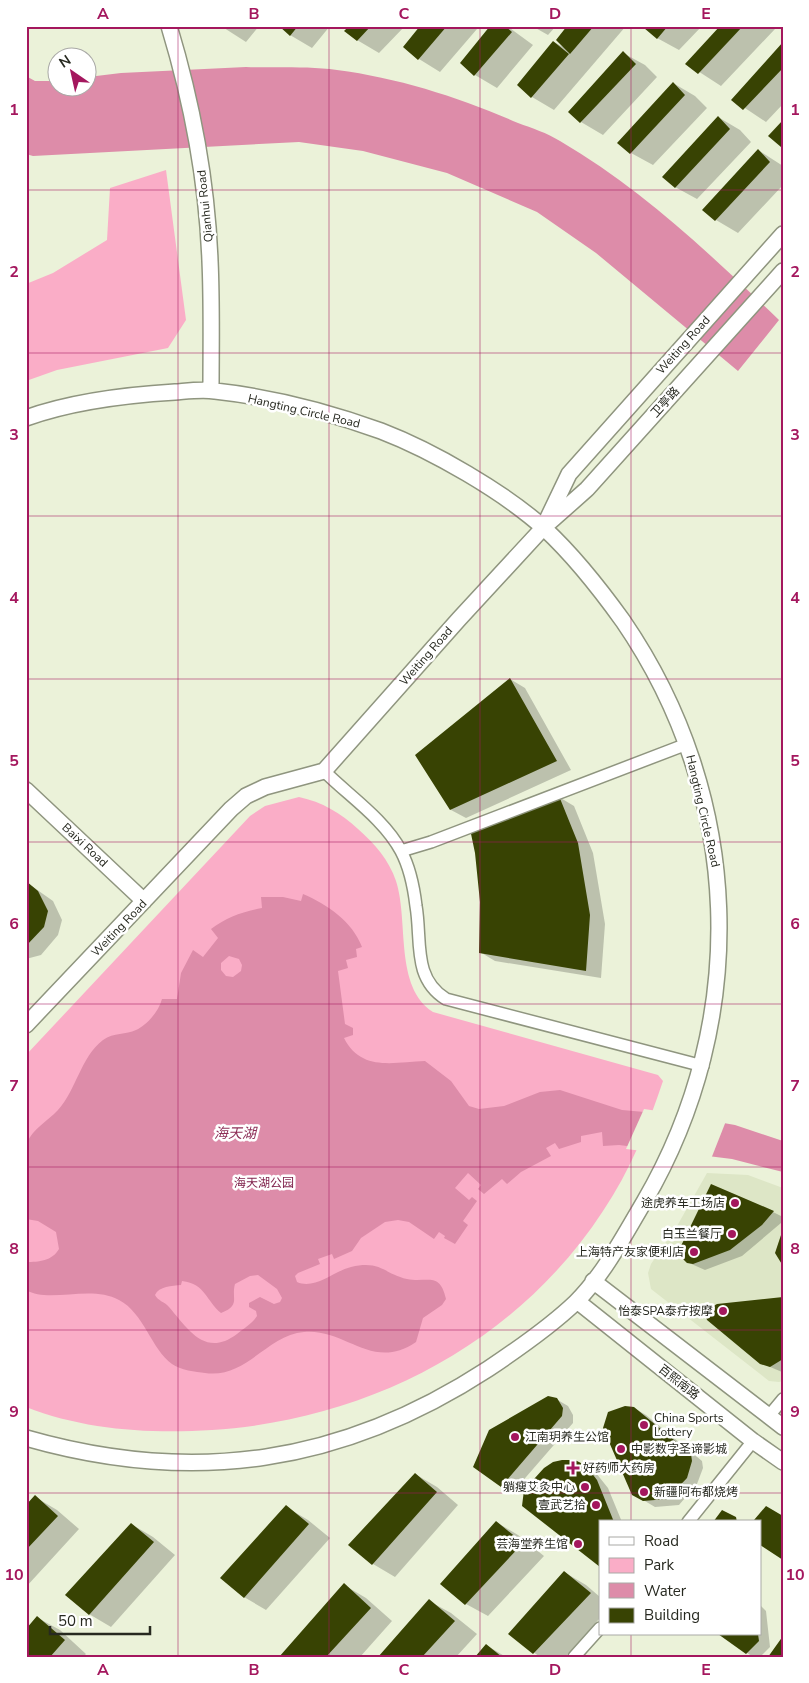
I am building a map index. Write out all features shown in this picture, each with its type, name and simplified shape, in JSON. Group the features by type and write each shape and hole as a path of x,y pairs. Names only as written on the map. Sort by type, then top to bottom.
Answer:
{"street":[{"name":"Qianhui Road","path":"169,26 183,77 197,142 203,183 210,260 211,390"},
{"name":"Weiting Road","path":"26,1025 231,809 246,796 288,779 324,771 459,618 543,528 569,474 783,234"},
{"name":"卫亭路","path":"543,528 587,489 783,270"},
{"name":"Hangting Circle Road","path":"26,418 108,399 211,390 314,411 355,422 395,437 436,456 543,528 592,582 637,641 653,668 688,744 709,825 717,872 721,926 718,976 712,1022 703,1066 666,1164 620,1242 577,1301 513,1352 457,1389 407,1415 359,1435 310,1449 265,1458 225,1463 138,1462 84,1453 26,1438"},
{"path":"401,851 431,842 688,744"},
{"path":"324,771 367,811 401,851 417,907 421,963 429,985 437,994 446,999 703,1066"},
{"name":"Baixi Road","path":"26,790 144,901"},
{"path":"593,1281 783,1427"},
{"name":"百熙南路","path":"577,1301 753,1441 783,1462"},
{"path":"768,1417 783,1399"},
{"path":"690,1520 753,1441"},
{"path":"574,1657 599,1629"}],"shaded area":[{"path":"707,1173 748,1175 783,1188 783,1381 769,1381 651,1289 648,1273 651,1264 677,1226"}],"green space":[{"path":"166,170 186,320 168,348 57,370 26,381 26,284 53,273 107,240 110,188"},
{"name":"海天湖公园","path":"299,797 323,805 345,818 370,841 385,859 393,873 400,897 405,952 413,987 421,1001 433,1012 658,1075 663,1081 638,1148 622,1180 603,1211 568,1258 527,1300 482,1336 433,1367 381,1391 327,1410 270,1423 212,1430 142,1431 118,1429 71,1421 26,1407 26,1055 250,816 265,806"}],"water":[{"path":"246,67 326,69 383,78 452,97 550,136 590,160 647,201 701,247 779,320 738,371 596,253 537,212 447,173 363,151 299,142 33,156 26,154 26,76 35,81 48,81 48,98 98,98 98,76"},
{"name":"海天湖","path":"303,894 321,903 338,915 352,929 362,947 356,949 357,957 346,960 348,968 338,971 345,1024 353,1028 353,1035 344,1038 351,1049 359,1056 379,1063 425,1061 451,1081 469,1106 479,1109 504,1106 540,1092 560,1090 622,1110 678,1115 735,1125 783,1141 783,1172 732,1159 619,1145 603,1146 602,1132 581,1136 581,1142 559,1149 555,1143 546,1148 551,1156 521,1172 507,1184 502,1179 484,1194 478,1189 481,1185 468,1173 455,1188 469,1200 472,1197 477,1201 463,1221 468,1225 455,1244 444,1238 445,1236 439,1232 434,1239 409,1222 398,1220 385,1222 361,1238 352,1251 334,1259 332,1254 318,1259 320,1264 295,1276 297,1282 311,1284 351,1267 369,1265 382,1268 407,1279 436,1281 443,1290 446,1299 442,1305 423,1318 416,1342 400,1350 386,1353 359,1347 333,1336 304,1332 291,1335 279,1341 233,1370 220,1373 193,1371 172,1364 158,1350 135,1313 119,1300 96,1294 47,1295 36,1294 26,1290 26,1262 49,1258 59,1249 56,1232 38,1221 26,1219 26,1149 33,1133 64,1102 95,1047 111,1036 132,1032 140,1028 155,1013 162,999 177,999 181,973 193,950 203,957 218,938 211,929 235,916 262,908 261,897 283,897 301,901","holes":["229,956 239,959 242,965 241,971 233,977 226,976 221,970 221,963","258,1275 277,1289 282,1298 280,1302 274,1304 260,1297 249,1303 249,1307 256,1311 257,1316 255,1319 226,1341 216,1343 206,1342 190,1332 167,1305 155,1295 163,1288 181,1285 182,1281 190,1283 201,1289 221,1313 233,1304 235,1284 250,1276"]}],"pier":[{"path":"644,1109 726,1121 711,1159 626,1149"}],"building":[{"path":"279,26 298,26 290,36"},
{"path":"349,26 371,26 357,41 344,31"},
{"path":"420,26 447,26 418,60 403,47"},
{"path":"490,26 505,26 512,32 474,76 460,63"},
{"path":"567,26 594,26 570,54 556,40"},
{"path":"646,26 668,26 657,39 644,28"},
{"path":"720,26 743,26 698,74 685,64"},
{"path":"553,41 569,54 531,98 517,85"},
{"path":"783,42 783,68 743,110 731,100"},
{"path":"623,51 636,64 580,123 568,112"},
{"path":"673,82 685,95 630,154 617,143"},
{"path":"718,116 730,129 675,188 662,177"},
{"path":"783,120 783,145 781,147 768,136"},
{"path":"758,149 770,162 715,221 702,210"},
{"path":"510,678 557,761 450,810 415,755"},
{"path":"559,796 578,843 590,915 586,971 479,953 480,902 475,853 470,829"},
{"path":"26,881 38,891 48,911 44,927 26,946"},
{"path":"711,1184 774,1211 762,1225 730,1250 693,1264 687,1263 681,1257 680,1248"},
{"path":"783,1229 783,1266 775,1253"},
{"path":"783,1297 783,1359 770,1367 760,1364 707,1320 706,1317 708,1309 717,1304"},
{"path":"548,1396 557,1398 563,1408 562,1416 501,1487 473,1467 489,1430"},
{"path":"625,1406 634,1407 691,1454 692,1461 687,1478 667,1499 643,1501 632,1495 603,1428 608,1412"},
{"path":"575,1460 585,1465 597,1480 613,1520 599,1520 599,1566 522,1506 524,1490 544,1468 553,1462"},
{"path":"415,1473 437,1492 372,1565 348,1545"},
{"path":"35,1495 58,1516 26,1550 26,1505"},
{"path":"286,1505 309,1524 244,1598 220,1578"},
{"path":"766,1506 783,1516 783,1560 762,1546 762,1520 754,1520"},
{"path":"722,1510 736,1517 737,1520 714,1520"},
{"path":"496,1521 523,1543 465,1605 440,1584"},
{"path":"131,1523 154,1542 89,1615 65,1595"},
{"path":"564,1571 591,1593 533,1654 508,1634"},
{"path":"344,1583 371,1608 326,1657 279,1657"},
{"path":"429,1599 455,1621 422,1657 378,1657"},
{"path":"37,1616 65,1640 50,1657 26,1657 26,1629"},
{"path":"721,1636 758,1636 759,1641 746,1654"},
{"path":"783,1636 783,1657 768,1657"},
{"path":"486,1644 502,1657 475,1657"}],"place":[{"name":"途虎养车工场店","path":"735,1203"},
{"name":"白玉兰餐厅","path":"732,1234"},
{"name":"上海特产友家便利店","path":"694,1252"},
{"name":"怡泰SPA泰疗按摩","path":"723,1311"},
{"name":"China Sports Lottery","path":"644,1425"},
{"name":"江南玥养生公馆","path":"515,1437"},
{"name":"中影数字圣谛影城","path":"621,1449"},
{"name":"好药师大药房","path":"573,1468"},
{"name":"躺瘦艾灸中心","path":"585,1487"},
{"name":"新疆阿布都烧烤","path":"644,1492"},
{"name":"壹武艺拾","path":"596,1505"},
{"name":"芸海堂养生馆","path":"578,1544"}]}
